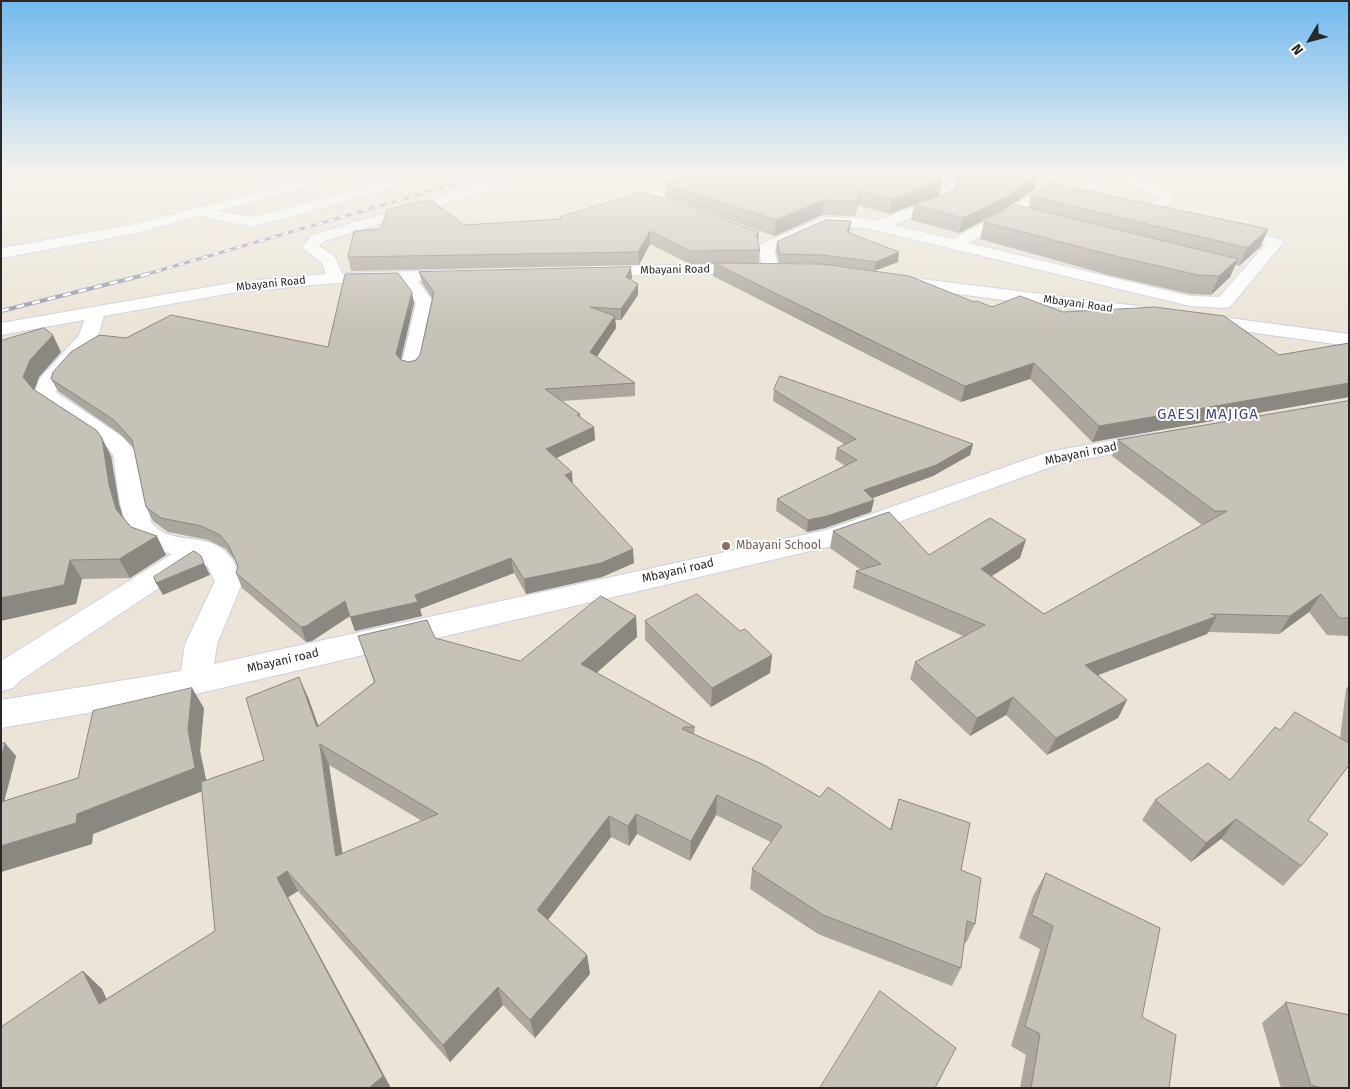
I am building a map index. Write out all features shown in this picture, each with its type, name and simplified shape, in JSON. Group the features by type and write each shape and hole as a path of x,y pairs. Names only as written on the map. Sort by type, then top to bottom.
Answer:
{"street":[{"path":"1,253 132,229 150,224"},
{"path":"336,278 329,261 310,248 318,238 365,224"},
{"path":"772,270 765,248 819,224"},
{"path":"869,224 1190,301 1224,303 1275,243 1214,229"},
{"path":"877,226 883,224"},
{"path":"952,245 993,224"},
{"path":"757,237 775,243"},
{"path":"1012,259 1029,249"},
{"path":"1077,274 1092,264"},
{"name":"Mbayani Road","path":"581,272 728,268 791,270"},
{"path":"1231,270 1248,275"},
{"name":"Mbayani Road","path":"1,328 237,287 336,278 474,274"},
{"path":"406,276 425,303 411,367"},
{"name":"Mbayani Road","path":"880,278 1349,340"},
{"path":"1140,289 1153,278"},
{"path":"96,311 88,336 48,383 45,392 64,409 114,442 125,454 138,523 142,530 154,539 168,545 210,554 220,562 229,581 201,644 196,681"},
{"name":"Mbayani road","path":"1,714 196,681 832,537 1057,457 1182,434"},
{"path":"1,679 18,666 197,550"}],"building":[{"path":"383,224 735,224 759,232 756,235 760,250 690,251 650,231 638,252 348,257 354,231 381,229"},
{"path":"817,224 850,224 847,232 899,252 876,262 822,255 780,254 777,242"},
{"path":"991,224 1093,224 1238,259 1219,276 1198,275"},
{"path":"1147,224 1243,224 1268,229 1247,248"},
{"path":"714,263 822,264 909,276 974,302 977,301 992,307 1020,296 1063,312 1155,307 1224,316 1279,355 1349,343 1349,383 1099,426 1034,363 965,386"},
{"path":"631,267 626,277 638,284 621,309 590,307 615,316 590,352 635,383 545,389 580,414 577,415 594,427 546,449 572,472 565,475 633,549 601,563 524,579 511,558 415,595 418,602 350,617 345,601 306,626 301,627 236,573 238,566 229,546 220,535 201,526 161,518 146,507 132,440 114,420 51,379 53,372 71,352 99,335 126,338 171,315 328,347 345,274 398,273 412,292 396,354 401,360 409,362 416,360 420,355 434,292 419,272"},
{"path":"44,328 53,335 30,360 23,377 33,389 96,430 102,438 109,485 116,509 131,527 157,536 119,559 70,560 64,585 1,598 1,341"},
{"path":"780,376 973,444 936,465 864,490 874,500 827,516 808,520 777,499 857,460 837,448 856,439 774,390"},
{"path":"1349,401 1349,618 1339,618 1321,594 1290,616 1211,614 1217,616 1085,665 1127,700 1056,738 1013,697 977,718 915,662 985,625 856,571 881,564 833,531 889,512 929,555 990,518 1026,540 981,569 1044,614 1227,511 1215,511 1118,440"},
{"path":"194,551 201,556 204,563 156,583 154,577"},
{"path":"697,594 740,631 745,629 772,655 712,688 645,621"},
{"path":"601,596 636,616 581,664 695,727 684,727 682,729 762,764 820,797 828,787 891,830 899,799 970,823 961,870 981,878 975,924 967,921 961,968 823,915 752,869 782,826 717,795 691,841 636,814 628,826 609,816 537,910 587,955 530,1020 498,987 443,1045 287,871 277,878 383,1076 369,1088 1,1088 1,1027 83,971 99,1004 215,931 201,782 264,760 246,698 299,677 317,727 375,682 358,636 427,620 435,638 520,661","holes":["320,744 438,814 336,856"]},
{"path":"192,688 188,730 195,768 77,814 76,823 1,846 1,802 78,778 93,711"},
{"path":"1295,712 1349,743 1349,765 1308,820 1328,834 1301,866 1236,819 1206,843 1155,800 1208,763 1230,780 1275,727 1280,730"},
{"path":"5,743 1,758 1,744"},
{"path":"1046,873 1160,928 1142,1017 1176,1035 1169,1088 1031,1088 1040,1034 1025,1026 1053,926 1032,915"},
{"path":"880,991 956,1048 935,1088 820,1088"},
{"path":"1286,1002 1349,1015 1349,1088 1322,1088 1311,1085"}],"railway":[{"path":"144,275 319,224"},
{"path":"1,311 148,274"}],"place":[{"name":"Mbayani School","path":"726,546"}],"district":[{"name":"GAESI MAJIGA","path":"1208,415"}]}
